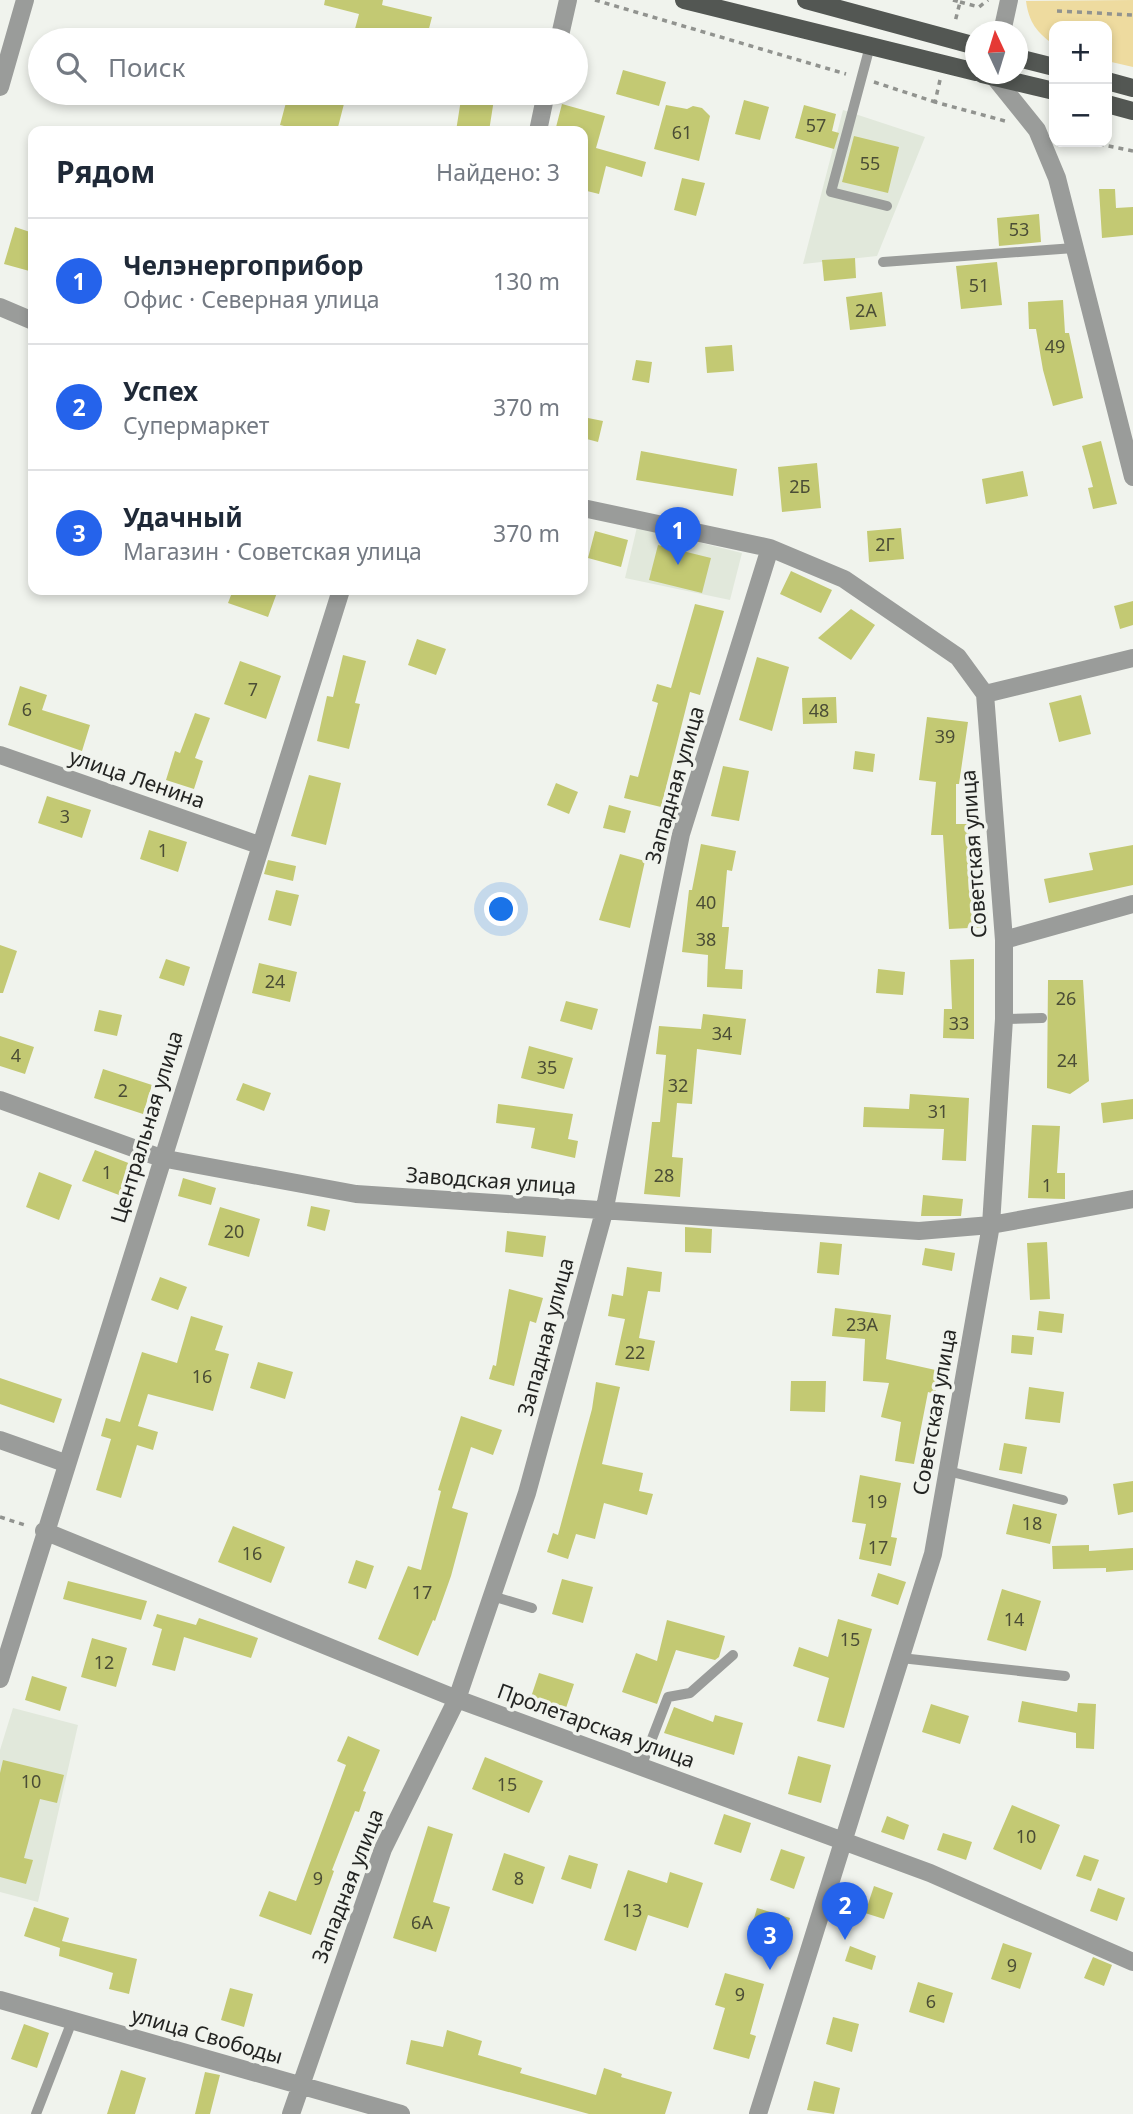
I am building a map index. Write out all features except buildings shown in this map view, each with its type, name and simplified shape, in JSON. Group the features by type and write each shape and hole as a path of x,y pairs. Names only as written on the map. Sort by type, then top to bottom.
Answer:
{"main road":[{"path":"684,0 965,69"},
{"path":"807,0 965,43"},
{"path":"1028,61 1049,66"},
{"path":"1112,82 1133,88"},
{"path":"1023,84 1049,91"},
{"path":"1112,105 1133,111"}],"street":[{"path":"0,87 25,0"},
{"path":"562,28 568,0"},
{"path":"1004,21 1009,0"},
{"path":"994,84 1037,130 1057,178 1133,478"},
{"path":"539,126 543,105"},
{"path":"0,307 28,319"},
{"path":"588,509 770,548 844,579 958,657 985,694 1133,658"},
{"name":"Западная улица","path":"291,2114 298,2087 383,1849 457,1699 527,1493 604,1212 681,834 770,548"},
{"name":"Центральная улица","path":"0,1679 65,1463 339,595"},
{"name":"Советская улица","path":"758,2114 933,1554 991,1225 1004,1019 1004,940 985,694"},
{"name":"улица Ленина","path":"0,755 259,845"},
{"path":"1004,940 1133,904"},
{"name":"Заводская улица","path":"0,1100 161,1158 356,1194 919,1231 991,1225 1133,1199"},
{"path":"0,1440 65,1463"},
{"name":"Пролетарская улица","path":"44,1531 457,1699 930,1873 1133,1962"},
{"name":"улица Свободы","path":"0,2000 298,2087 401,2114"}],"lane":[{"path":"870,46 831,191 887,205"},
{"path":"883,262 1074,248"},
{"path":"1004,1019 1042,1018"},
{"path":"948,1471 1063,1500"},
{"path":"492,1597 532,1608"},
{"path":"640,1767 668,1697 690,1693 733,1655"},
{"path":"901,1658 1065,1676"},
{"path":"36,2114 72,2021"}],"path":[{"path":"596,0 935,102"},
{"path":"960,2 979,7 988,0"},
{"path":"1057,11 1133,15"},
{"path":"1111,147 1133,152"},
{"path":"0,1517 44,1531"}],"shaded area":[{"path":"1133,0 1133,67 1112,62 1112,21 1049,21 1049,41 1035,26 1026,1"},
{"path":"843,110 925,137 877,256 803,264"},
{"path":"637,527 742,553 730,600 625,578"},
{"path":"13,1708 78,1725 38,1902 0,1892 0,1750"}],"place":[{"name":"Челэнергоприбор","path":"678,565"},
{"name":"Успех","path":"845,1940"},
{"name":"Удачный","path":"770,1970"}]}
